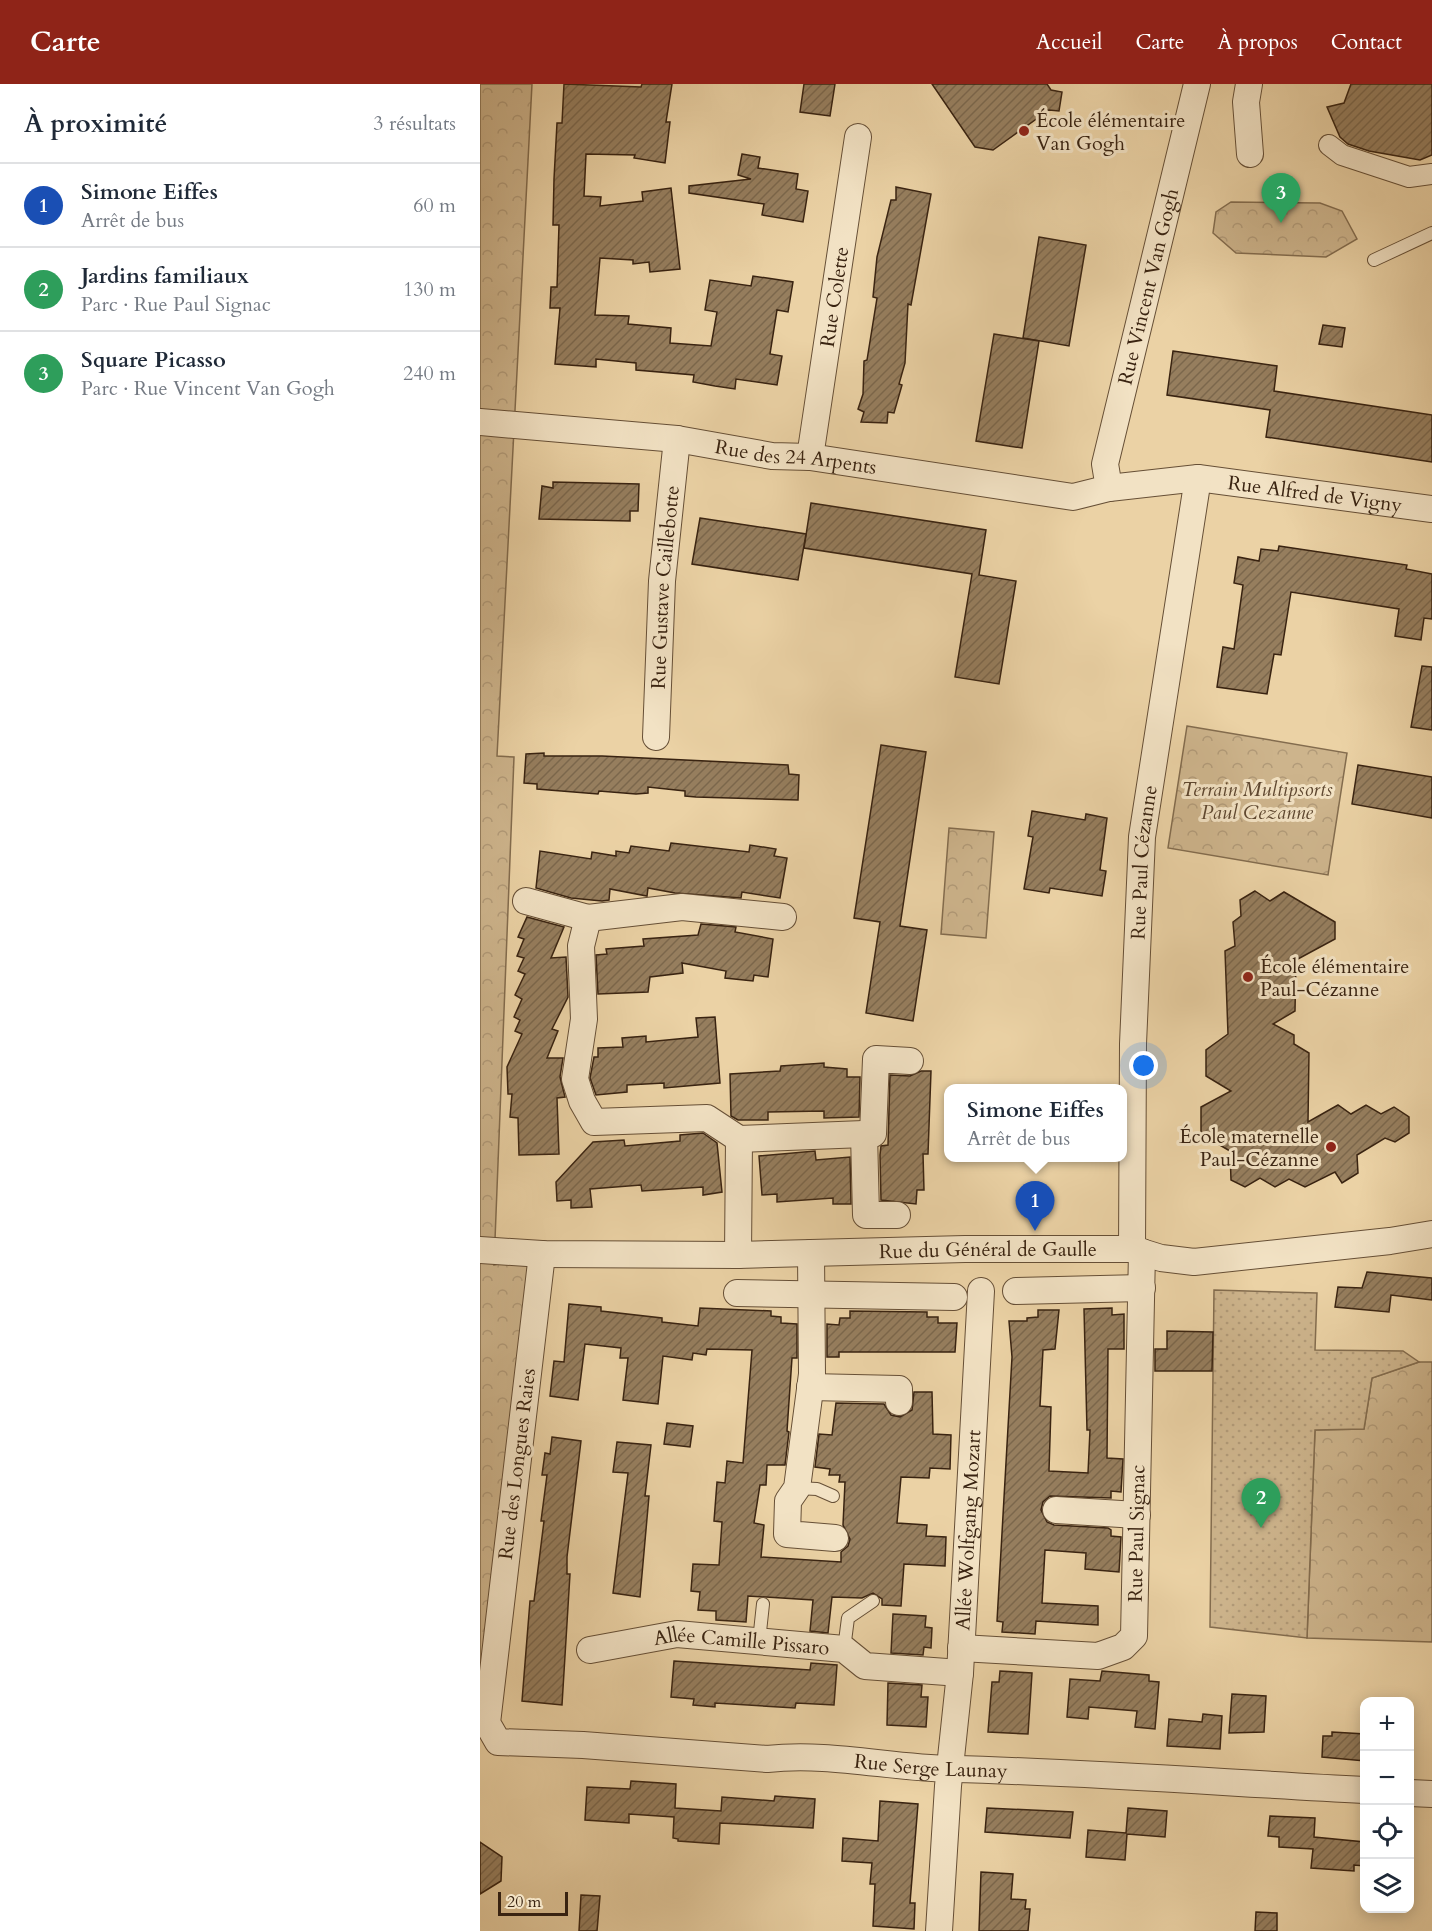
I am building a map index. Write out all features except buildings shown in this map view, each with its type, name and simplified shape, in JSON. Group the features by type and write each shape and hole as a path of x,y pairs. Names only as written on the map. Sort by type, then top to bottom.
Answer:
{"street":[{"name":"Rue Vincent Van Gogh","path":"1109,488 1105,464 1197,84"},
{"path":"1249,84 1246,102 1250,154"},
{"name":"Rue Colette","path":"810,457 858,137"},
{"path":"1329,145 1342,154 1410,177 1432,174"},
{"name":"Rue des 24 Arpents","path":"480,422 677,439 772,456 810,457 1073,497 1109,488 1198,478"},
{"name":"Rue Gustave Caillebotte","path":"656,737 662,581 677,439"},
{"name":"Rue Alfred de Vigny","path":"1198,478 1432,509"},
{"name":"Rue Paul Cézanne","path":"1137,1251 1133,1044 1142,837 1198,478"},
{"path":"526,901 588,918 682,907 783,917"},
{"path":"588,918 581,946 584,1019 575,1079 582,1101 594,1122 707,1118 739,1139 873,1134 876,1059 910,1061"},
{"path":"864,1134 866,1215 897,1215"},
{"path":"738,1255 739,1139"},
{"name":"Rue du Général de Gaulle","path":"480,1250 542,1254 738,1255 1137,1251 1161,1258 1194,1262 1390,1241 1432,1234"},
{"name":"Rue Paul Signac","path":"960,1661 1098,1656 1123,1647 1134,1636 1142,1288 1137,1251"},
{"path":"811,1253 810,1387 797,1488 788,1501 787,1534 835,1538"},
{"name":"Rue du Général de Gaulle","path":"480,1268 542,1254"},
{"name":"Rue des Longues Raies","path":"498,1742 487,1723 542,1254"},
{"path":"1016,1290 1142,1288"},
{"name":"Allée Wolfgang Mozart","path":"939,1931 960,1661 981,1291"},
{"path":"737,1293 954,1297"},
{"path":"810,1387 898,1389 899,1402"},
{"path":"1056,1510 1137,1515"},
{"name":"Allée Camille Pissaro","path":"590,1650 677,1634 844,1649 865,1666 960,1661"},
{"name":"Rue Serge Launay","path":"498,1742 583,1745 767,1759 791,1756 870,1760 950,1769 1360,1790"},
{"path":"1414,1793 1432,1794"}],"lane":[{"path":"1374,260 1432,233"},
{"path":"797,1488 817,1489 833,1496"},
{"path":"844,1649 848,1618 873,1601"},
{"path":"759,1641 764,1604"}],"green space":[{"path":"480,84 532,84 497,756 514,757 494,1265 531,1257 480,1722"},
{"path":"1231,202 1320,203 1342,211 1357,239 1326,257 1236,253 1213,233 1216,212"},
{"name":"Terrain Multipsorts Paul Cezanne","path":"1187,726 1347,753 1328,875 1168,848"},
{"path":"949,828 994,832 986,938 941,934"},
{"path":"1214,1290 1317,1293 1315,1350 1403,1351 1419,1362 1372,1378 1364,1429 1315,1430 1307,1638 1210,1627"},
{"path":"1419,1362 1432,1362 1432,1642 1307,1638 1315,1430 1364,1429 1372,1378"}],"place":[{"name":"École élémentaire Van Gogh","path":"1024,131"},
{"name":"Square Picasso","path":"1281,223"},
{"name":"École élémentaire Paul-Cézanne","path":"1248,977"},
{"name":"École maternelle Paul-Cézanne","path":"1331,1147"},
{"name":"Simone Eiffes","path":"1035,1231"},
{"name":"Jardins familiaux","path":"1261,1528"}]}
